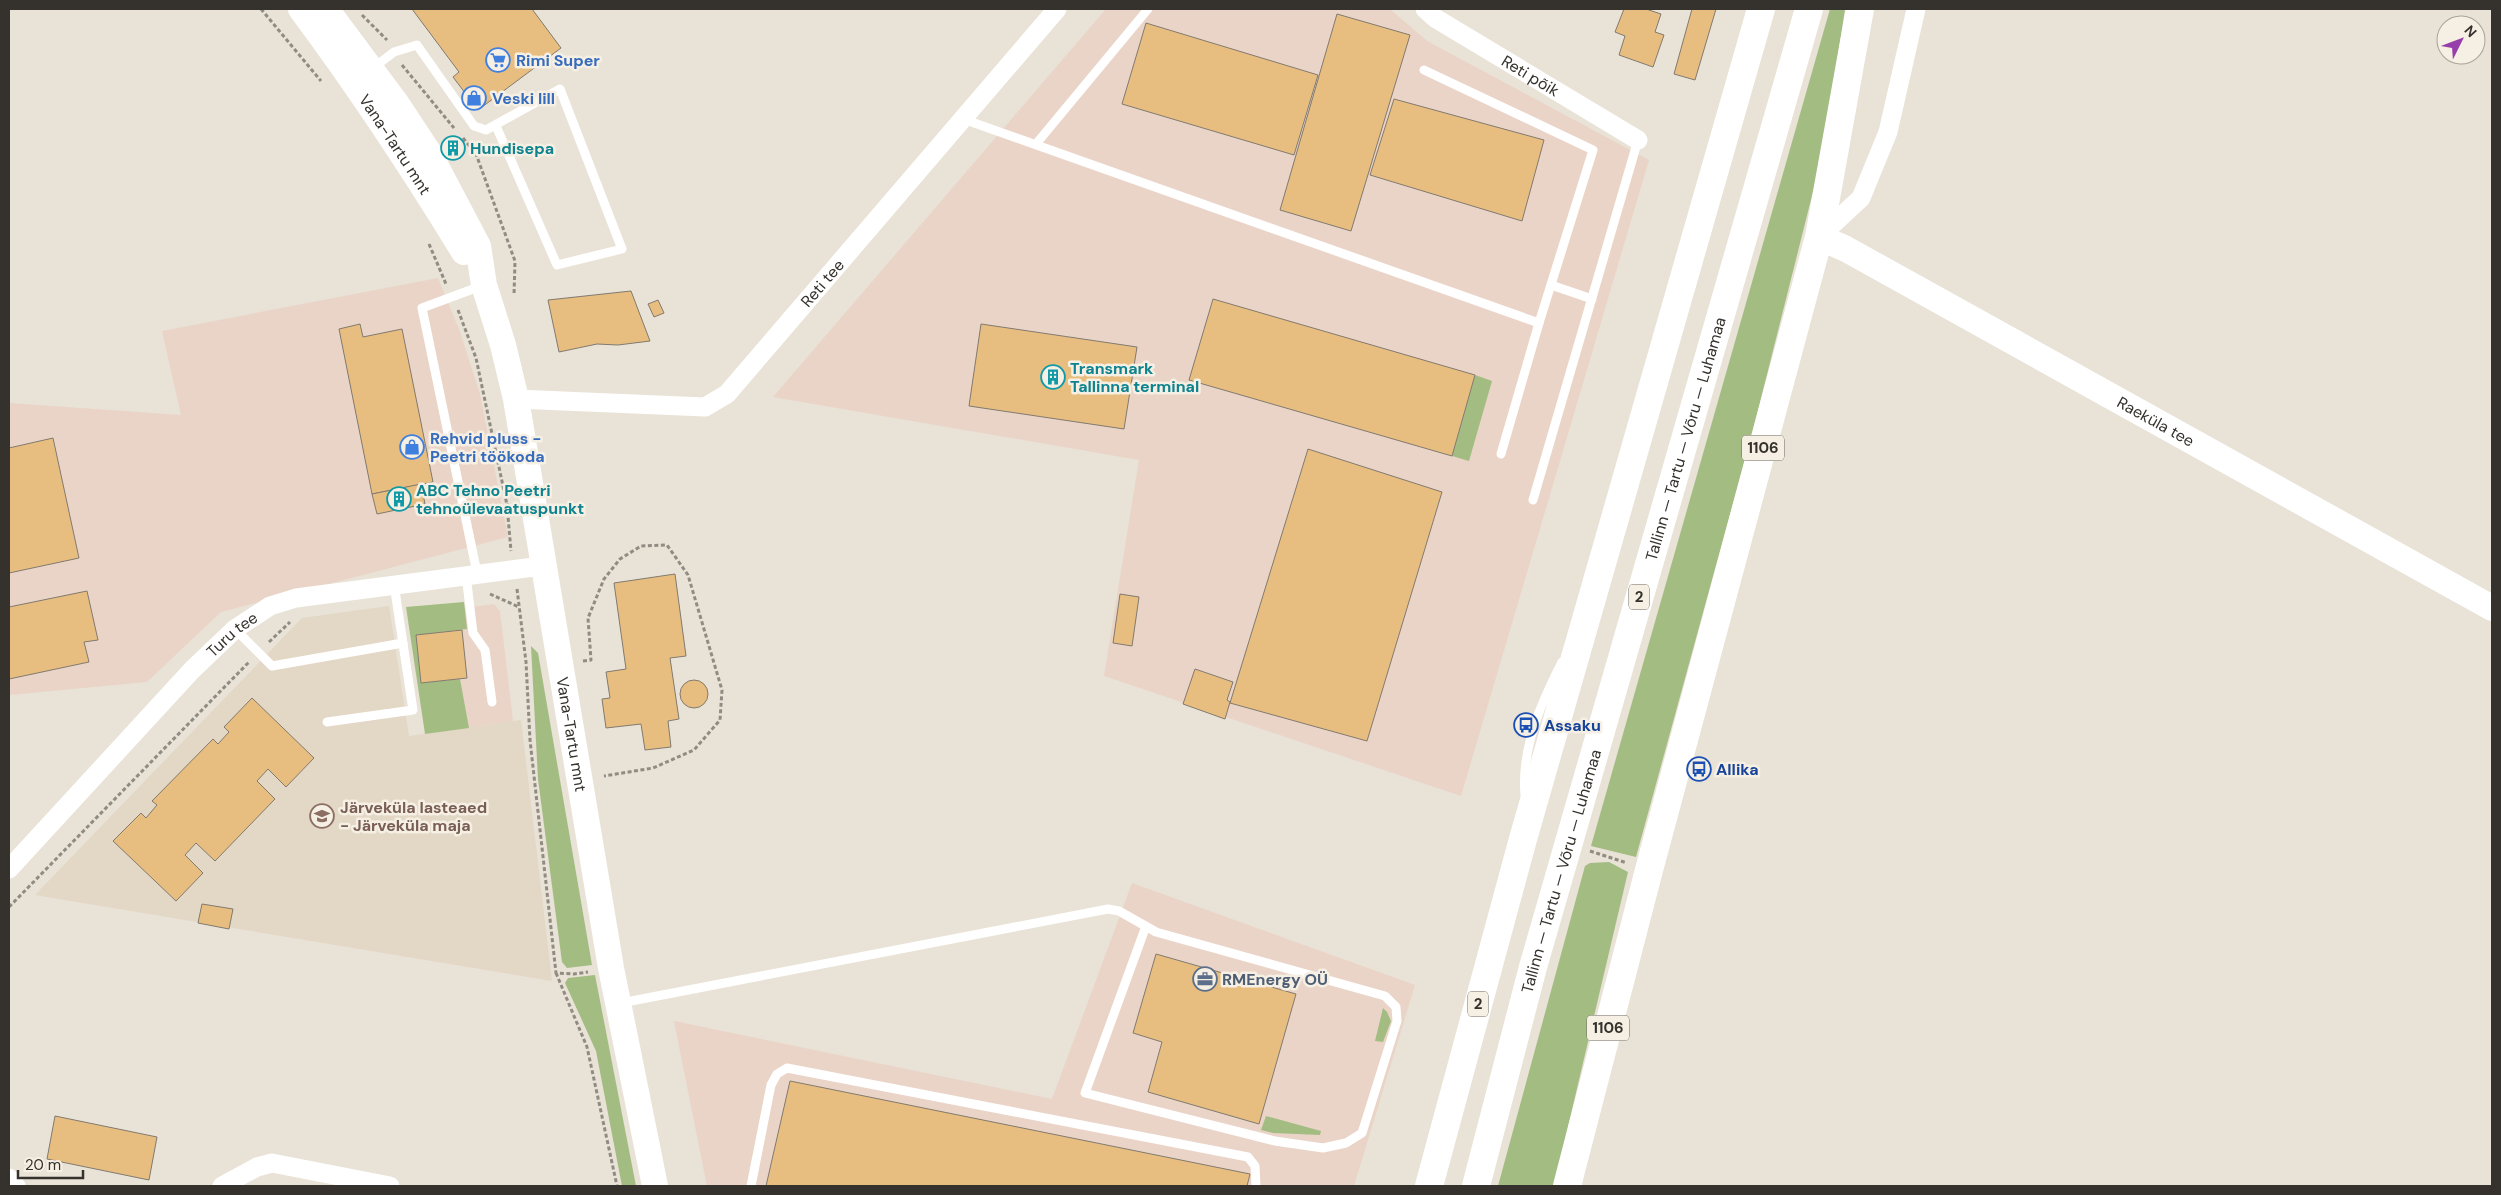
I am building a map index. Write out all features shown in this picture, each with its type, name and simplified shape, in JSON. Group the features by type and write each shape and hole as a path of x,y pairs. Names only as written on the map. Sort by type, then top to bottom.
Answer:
{"highway":[{"name":"2","path":"1429,1186 1528,823 1761,9"},
{"name":"Tallinn — Tartu — Võru — Luhamaa","path":"1476,1186 1533,967 1809,9"},
{"name":"1106","path":"1567,1186 1649,870 1819,236 1860,9"}],"street":[{"name":"Vana-Tartu mnt","path":"301,9 362,75 396,103 433,160 478,246 484,285 503,345 516,399 542,566 611,968 655,1186"},
{"name":"Vana-Tartu mnt","path":"326,9 402,151 484,285"},
{"name":"Reti tee","path":"516,399 705,406 727,394 1057,9"},
{"name":"Reti põik","path":"1425,9 1435,18 1638,140"},
{"path":"1819,236 1862,198 1888,132 1916,9"},
{"name":"Raeküla tee","path":"1819,236 1863,258 2492,608"},
{"name":"Turu tee","path":"9,869 192,670 235,629 270,606 296,598 542,566"},
{"path":"222,1186 257,1167 272,1163 390,1186"},
{"path":"9,1178 16,1186"}],"lane":[{"path":"1036,144 1148,9"},
{"path":"362,75 394,52 417,45 474,126 486,130 560,89 622,249 557,265 496,126"},
{"path":"1424,70 1593,150 1539,322 1501,454"},
{"path":"396,103 431,138"},
{"path":"963,119 1539,322"},
{"path":"1533,500 1638,140"},
{"path":"466,199 478,246"},
{"path":"484,285 422,308 472,574 468,594 473,634 485,650 492,702"},
{"path":"1551,285 1592,299"},
{"path":"327,722 413,710 394,584"},
{"path":"235,629 272,666 403,643"},
{"path":"618,1004 1108,909 1120,911 1146,926 1156,932 1385,996 1391,1001 1396,1007 1397,1021 1362,1133 1346,1144 1323,1148 1275,1141 1085,1093 1146,926"},
{"path":"751,1186 771,1085 777,1074 787,1068 1248,1158 1255,1166 1256,1186"}],"path":[{"path":"458,310 476,358 507,505 510,553"},
{"path":"507,505 515,503"},
{"path":"559,664 591,660 588,618 604,579 620,559 641,546 667,545 688,575 722,690 720,720 694,750 652,768 578,780"},
{"path":"516,586 526,662 530,740 556,973 587,1047 617,1186"},
{"path":"468,594 488,594 504,598 519,607"},
{"path":"9,907 258,652 295,617"},
{"path":"556,973 574,974 611,968"}],"shaded area":[{"path":"1106,9 1390,9 1427,41 1649,160 1461,796 1104,676 1139,460 773,397"},
{"path":"438,278 460,332 480,394 508,537 221,612 147,682 9,695 9,403 181,415 162,331"},
{"path":"494,604 500,611 513,721 429,733 414,614"},
{"name":"Järveküla lasteaed - Järveküla maja","path":"389,606 409,736 521,720 552,981 35,895 302,618"},
{"path":"1132,883 1415,985 1354,1186 707,1186 674,1021 1052,1099"}],"green space":[{"path":"1830,9 1845,9 1823,152 1752,434 1636,857 1591,846"},
{"path":"1475,375 1492,381 1469,461 1452,456"},
{"path":"464,602 467,629 416,635 421,683 460,679 469,728 425,734 406,607"},
{"path":"531,646 538,653 592,965 567,968 562,962 538,779"},
{"path":"1609,862 1628,872 1554,1186 1498,1186 1585,866 1590,863"},
{"path":"595,975 636,1186 622,1186 596,1051 565,983 568,978"},
{"path":"1383,1008 1391,1021 1383,1042 1375,1041"},
{"path":"1266,1116 1321,1131 1320,1135 1273,1133 1261,1130"}],"building":[{"name":"Rimi Super","path":"412,9 532,9 561,48 478,110 453,77 459,72"},
{"path":"1624,9 1646,9 1661,14 1655,32 1664,35 1653,67 1619,55 1625,36 1615,32"},
{"path":"1692,9 1716,9 1695,80 1674,74"},
{"path":"1337,14 1410,35 1351,231 1280,210"},
{"path":"1146,23 1318,75 1294,155 1122,104"},
{"path":"1394,99 1544,140 1522,221 1370,175"},
{"name":"Hundisepa","path":"452,141 460,151 454,155 446,145"},
{"path":"631,291 650,341 618,345 597,344 559,352 548,300"},
{"path":"1213,299 1475,375 1452,456 1189,380"},
{"path":"658,300 664,313 654,317 648,304"},
{"path":"360,324 363,337 402,329 433,482 372,494 339,329"},
{"name":"Transmark Tallinna terminal","path":"981,324 1137,347 1124,429 969,406"},
{"path":"53,438 79,558 9,573 9,448"},
{"path":"1308,449 1442,492 1367,741 1230,703"},
{"name":"ABC Tehno Peetri tehnoülevaatuspunkt","path":"421,484 425,504 377,514 372,494"},
{"path":"675,574 686,656 670,658 679,719 668,721 671,747 645,750 641,724 606,728 602,699 610,698 606,672 626,669 614,583"},
{"path":"87,591 98,640 84,642 89,662 9,679 9,607"},
{"path":"1120,594 1139,597 1132,646 1113,643"},
{"path":"462,630 467,678 421,683 416,635"},
{"path":"1195,669 1233,682 1227,700 1230,702 1225,719 1183,704"},
{"path":"694,680 704,684 708,694 704,704 694,708 684,704 680,694 684,684"},
{"path":"252,698 314,758 286,787 268,769 257,781 275,799 215,861 196,843 185,855 203,873 176,901 113,841 141,813 146,818 157,805 152,801 213,739 218,744 229,732 224,727"},
{"path":"202,904 233,909 229,929 198,923"},
{"path":"1156,954 1296,994 1259,1124 1148,1092 1162,1042 1133,1033"},
{"path":"790,1081 1250,1174 1247,1186 766,1186"},
{"path":"55,1116 157,1137 149,1180 47,1159"}],"place":[{"name":"Rimi Super","path":"498,60"},
{"name":"Veski lill","path":"474,98"},
{"name":"Hundisepa","path":"453,148"},
{"name":"Transmark Tallinna terminal","path":"1053,377"},
{"name":"Rehvid pluss - Peetri töökoda","path":"412,447"},
{"name":"ABC Tehno Peetri tehnoülevaatuspunkt","path":"399,499"},
{"name":"Assaku","path":"1526,725"},
{"name":"Allika","path":"1699,769"},
{"name":"Järveküla lasteaed - Järveküla maja","path":"322,816"},
{"name":"RMEnergy OÜ","path":"1205,979"}]}
